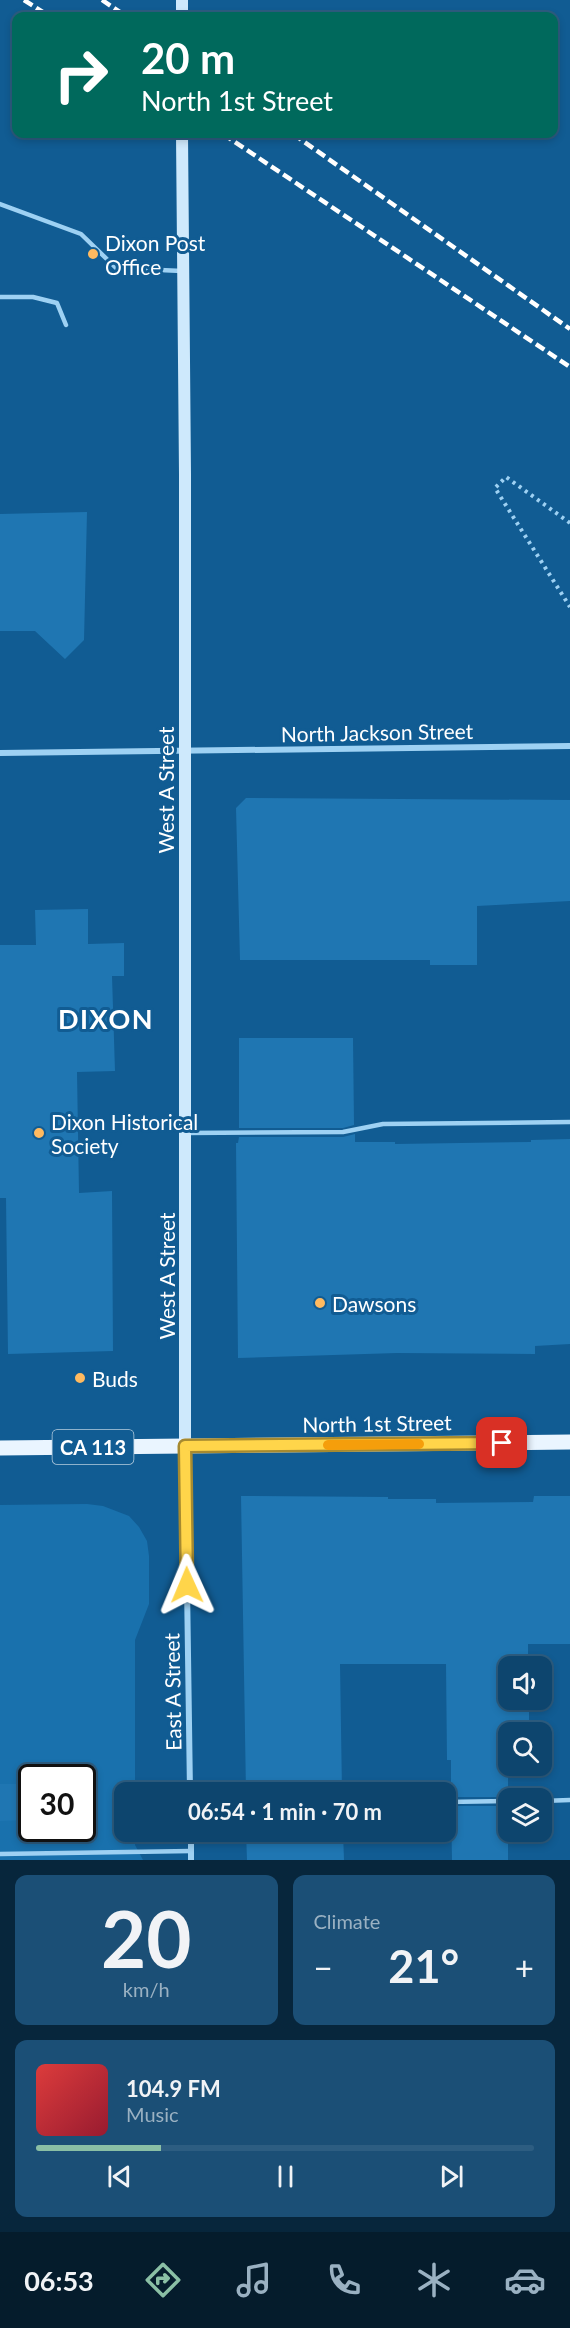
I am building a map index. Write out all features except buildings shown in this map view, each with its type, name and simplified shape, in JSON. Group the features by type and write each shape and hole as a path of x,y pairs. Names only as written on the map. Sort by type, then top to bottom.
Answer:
{"main road":[{"name":"West A Street","path":"182,138 185,474 183,750 186,1133 185,1446"},
{"name":"North 1st Street","path":"185,1446 570,1442"},
{"name":"CA 113","path":"0,1448 185,1446"}],"street":[{"name":"North Jackson Street","path":"0,753 570,746"},
{"name":"East A Street","path":"185,1446 190,1782"},
{"path":"191,1842 191,1860"}],"lane":[{"path":"0,204 81,234 116,268 182,271"},
{"path":"0,297 33,297 57,303 66,326"},
{"path":"186,1133 343,1132 383,1124 570,1122"},
{"path":"552,1801 570,1800"},
{"path":"456,1802 498,1801"},
{"path":"0,1854 191,1851"}],"path":[{"path":"570,523 506,477 495,488 570,607"}],"shaded area":[{"path":"87,1504 103,1506 129,1516 147,1541 149,1556 149,1604 135,1640 135,1782 114,1782 114,1842 135,1842 143,1860 0,1860 0,1505"}],"railway":[{"path":"24,0 43,12"},
{"path":"102,0 120,12"},
{"path":"229,138 570,367"},
{"path":"299,138 570,329"}],"slow traffic":[{"path":"328,1445 419,1444"}],"place":[{"name":"Dixon Post Office","path":"93,254"},
{"name":"Dixon Historical Society","path":"39,1133"},
{"name":"Dawsons","path":"320,1303"},
{"name":"Buds","path":"80,1378"}],"district":[{"name":"DIXON","path":"106,1018"}],"route":[{"path":"187,1585 185,1446 502,1443"}]}
